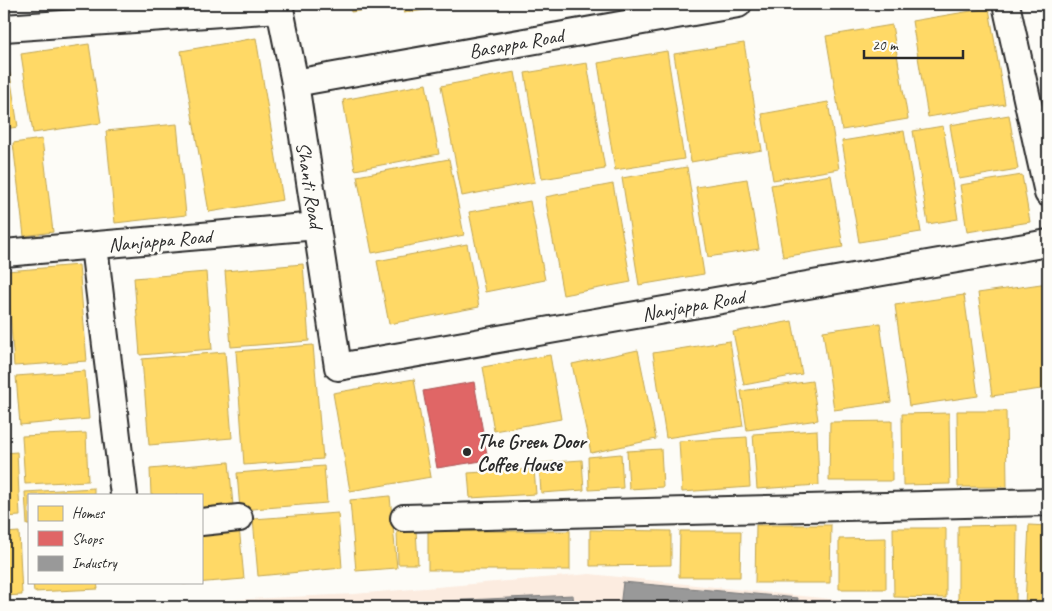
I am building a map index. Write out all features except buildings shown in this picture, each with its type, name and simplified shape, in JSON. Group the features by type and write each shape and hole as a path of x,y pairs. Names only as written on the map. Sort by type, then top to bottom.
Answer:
{"street":[{"name":"Basappa Road","path":"295,83 738,4"},
{"path":"1006,4 1048,193"},
{"name":"Shanti Road","path":"280,6 295,83 338,367"},
{"path":"4,28 280,6"},
{"name":"Nanjappa Road","path":"4,253 317,226"},
{"name":"Nanjappa Road","path":"338,367 1048,243"},
{"path":"94,246 124,494"},
{"path":"404,518 1048,502"},
{"path":"202,522 239,518"}],"shaded area":[{"path":"590,574 908,607 83,607 354,594"}],"place":[{"name":"The Green Door Coffee House","path":"467,452"}]}
